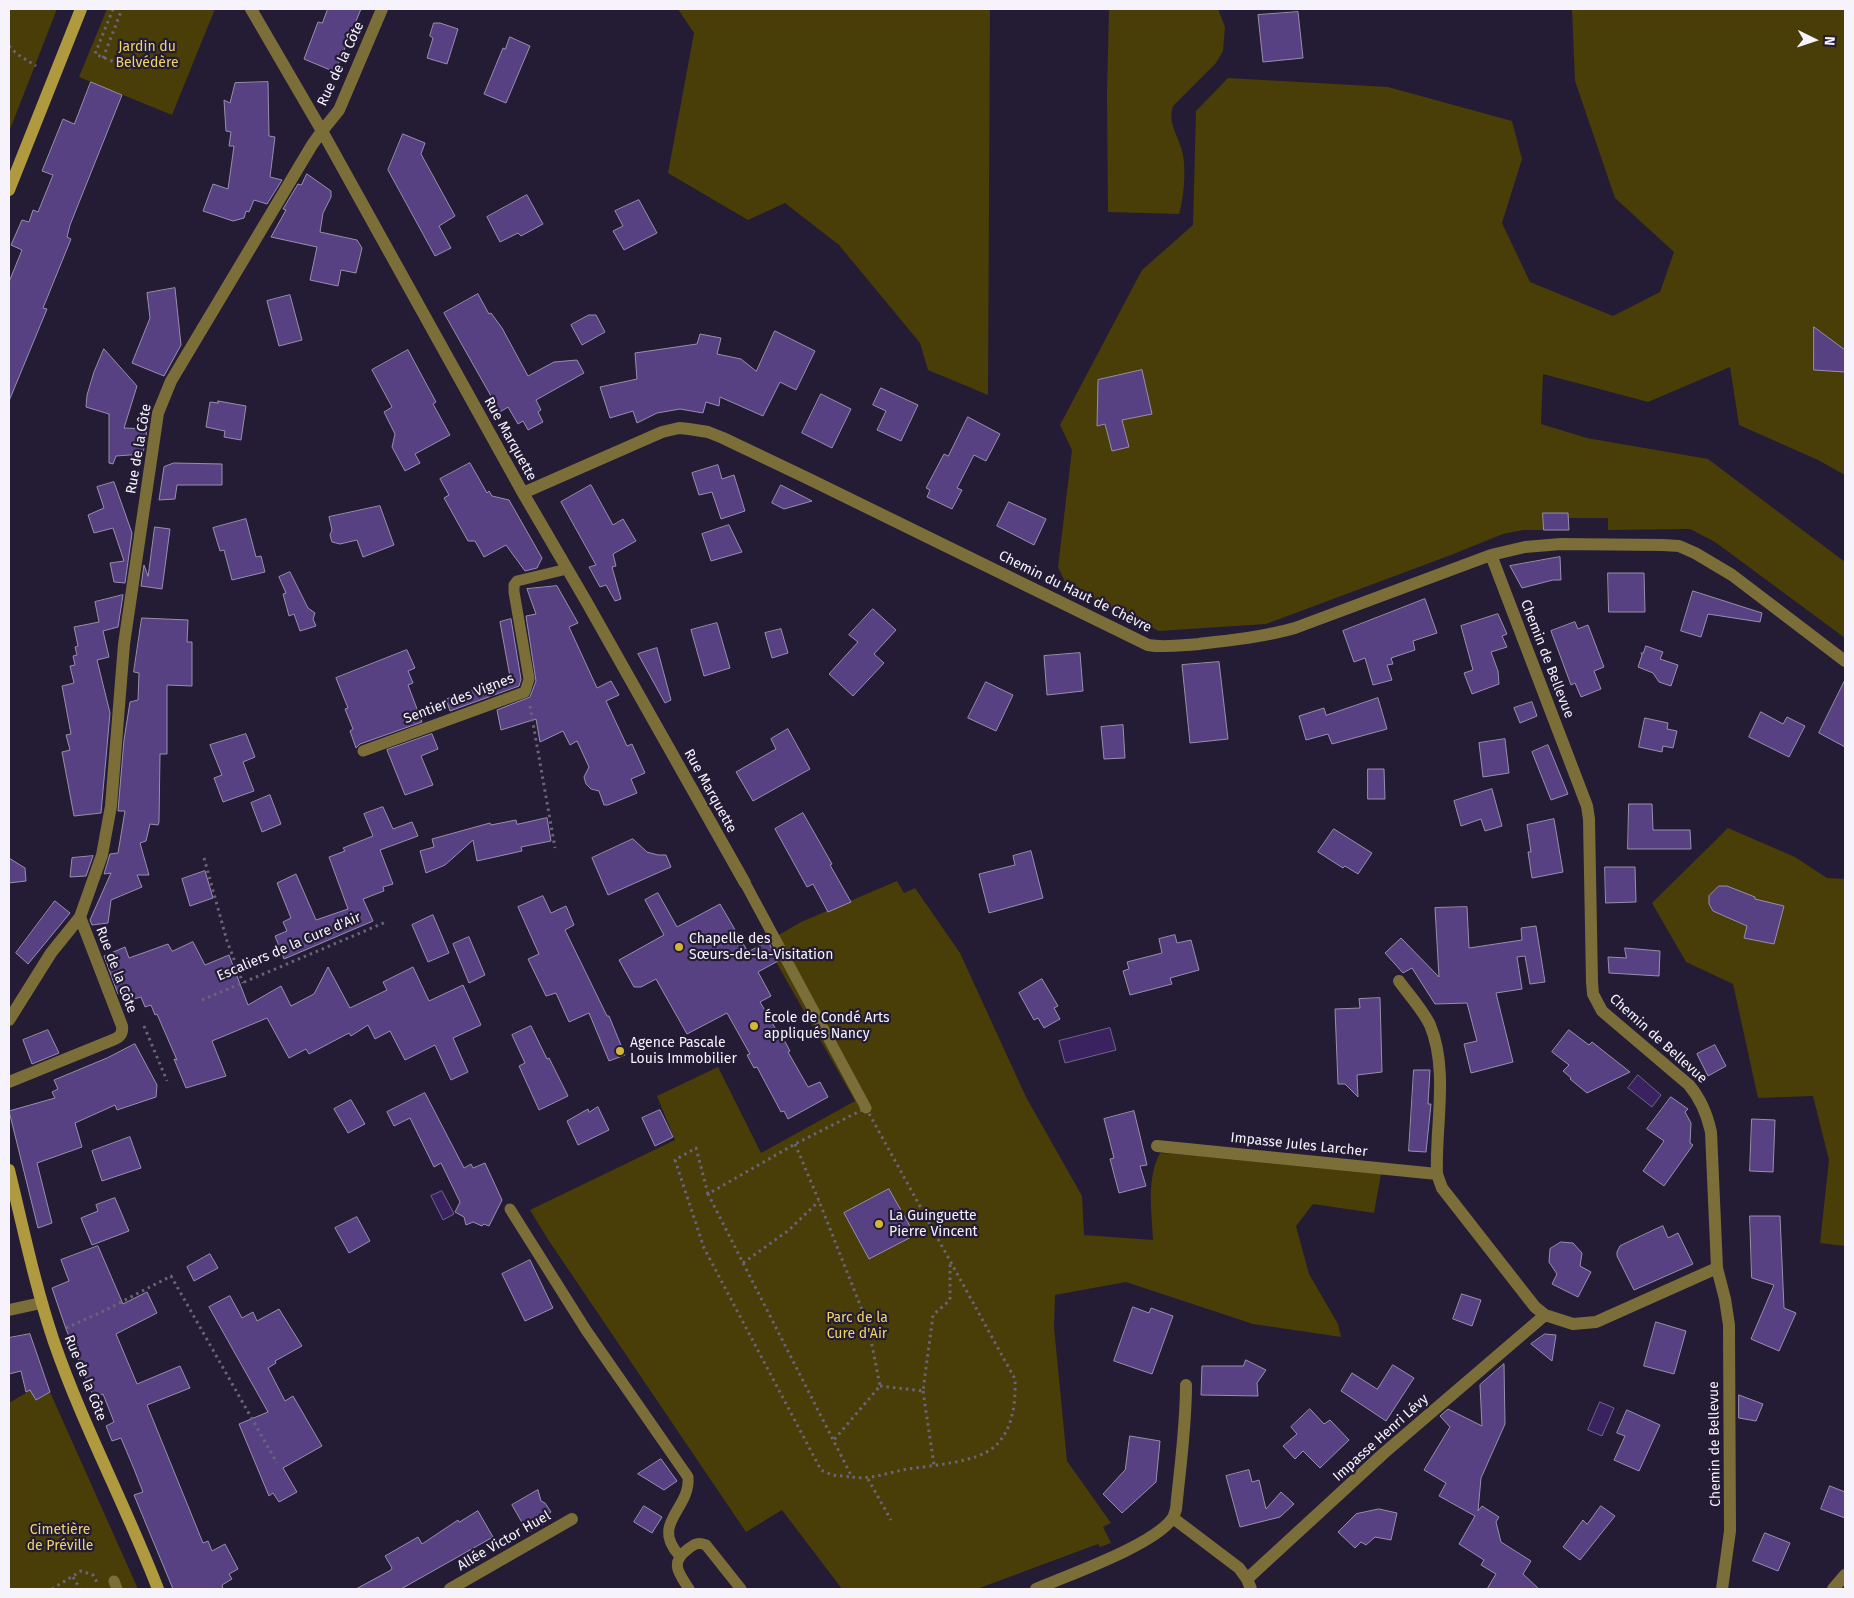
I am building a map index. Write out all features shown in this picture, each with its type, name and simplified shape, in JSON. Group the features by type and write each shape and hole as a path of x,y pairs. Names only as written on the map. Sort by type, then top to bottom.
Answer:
{"street":[{"path":"9,190 81,9"},
{"name":"Rue Marquette","path":"251,9 322,130 523,493 744,883"},
{"name":"Rue de la Côte","path":"9,1020 51,953 80,917 102,855 108,830 124,644 158,413 171,381 322,130 339,110 382,9"},
{"name":"Chemin du Haut de Chèvre","path":"523,493 662,432 679,428 708,432 800,474 1148,645 1168,647 1274,634 1491,556 1524,547 1561,544 1663,544 1679,546 1732,574 1845,661"},
{"name":"Chemin de Bellevue","path":"1491,556 1587,806 1589,819 1592,982 1596,1002 1602,1011 1689,1085 1698,1096 1708,1120 1717,1268 1725,1298 1729,1325 1730,1531 1722,1589"},
{"name":"Rue de la Côte","path":"9,1082 114,1040 120,1037 122,1033 122,1026 80,917"},
{"path":"1399,981 1429,1024 1433,1036 1439,1070 1437,1174 1442,1188 1535,1306 1545,1315 1573,1324 1596,1322 1717,1268"},
{"name":"Impasse Jules Larcher","path":"1157,1146 1437,1174"},
{"name":"Rue de la Côte","path":"9,1170 42,1303 52,1335 69,1381 158,1589"},
{"path":"9,1310 42,1303"},
{"name":"Impasse Henri Lévy","path":"1249,1584 1384,1453 1545,1315"},
{"path":"1036,1589 1146,1540 1173,1518 1176,1509 1183,1447 1186,1385"},
{"path":"1173,1518 1239,1568 1249,1584"},
{"name":"Allée Victor Huel","path":"450,1589 572,1519"},
{"path":"1833,1589 1845,1575"}],"lane":[{"name":"Sentier des Vignes","path":"363,751 524,692 529,679 514,585 517,581 567,569"},
{"path":"744,883 866,1108"},
{"path":"510,1209 586,1330 688,1478 689,1486 668,1528 668,1537 672,1547 679,1555"},
{"path":"689,1589 678,1571 677,1563 679,1555 695,1543 706,1545 741,1589"}],"path":[{"path":"113,9 95,54 129,68 146,66 153,57"},
{"path":"103,58 122,9"},
{"path":"9,46 16,54 36,66"},
{"path":"527,688 555,848"},
{"path":"204,858 227,941 243,983"},
{"name":"Escaliers de la Cure d'Air","path":"202,1000 386,922"},
{"path":"144,1026 167,1081"},
{"path":"708,1194 794,1144 866,1108 1014,1379 1016,1394 1008,1426 994,1447 976,1456 902,1470 868,1479 832,1475 821,1470 704,1248 675,1160 696,1148 708,1194 852,1477"},
{"path":"794,1144 819,1201 868,1326 880,1386"},
{"path":"743,1263 789,1230 819,1201"},
{"path":"934,1465 923,1391 934,1315 950,1300 950,1262"},
{"path":"52,1335 106,1310 171,1276 277,1463"},
{"path":"880,1386 923,1391"},
{"path":"833,1441 880,1386"},
{"path":"868,1479 891,1520"},
{"path":"52,1589 81,1571 93,1575 100,1589"},
{"path":"73,1577 80,1589"}],"green space":[{"path":"9,9 57,9 9,132"},
{"name":"Jardin du Belvédère","path":"107,9 215,9 172,115 79,77"},
{"path":"678,9 998,9 990,10 988,395 928,370 920,343 839,245 785,203 748,220 668,173 694,33"},
{"path":"1109,9 1218,9 1225,27 1223,51 1216,63 1173,106 1173,125 1183,155 1184,169 1183,193 1179,214 1108,212 1107,93"},
{"path":"1572,9 1845,9 1845,475 1818,460 1739,425 1730,367 1648,402 1543,374 1541,424 1587,438 1708,459 1845,562 1845,638 1715,542 1690,529 1608,530 1608,518 1568,518 1567,513 1543,513 1544,530 1523,530 1503,534 1266,624 1159,631 1067,586 1058,567 1072,450 1060,425 1142,270 1193,225 1196,111 1228,78 1388,87 1512,121 1522,159 1502,223 1530,282 1613,316 1660,292 1674,252 1615,198 1575,81"},
{"path":"1728,828 1795,857 1827,878 1845,879 1845,1246 1820,1243 1829,1160 1813,1096 1758,1098 1733,984 1686,962 1652,903"},
{"name":"Parc de la Cure d'Air","path":"897,881 904,893 915,888 960,953 1026,1097 1082,1196 1084,1235 1153,1240 1151,1185 1160,1153 1301,1163 1381,1174 1374,1213 1313,1204 1296,1226 1309,1274 1338,1324 1341,1337 1253,1324 1126,1282 1055,1295 1054,1327 1067,1461 1111,1523 1103,1527 1111,1543 1100,1547 1098,1544 977,1589 842,1589 782,1510 746,1532 530,1210 675,1140 657,1096 718,1067 761,1153 855,1101 776,962 780,960 770,940 801,922"},
{"name":"Cimetière de Préville","path":"46,1381 138,1589 9,1589 9,1403"}],"shaded area":[{"path":"1110,1028 1116,1050 1065,1063 1059,1041"},
{"path":"1638,1075 1661,1095 1652,1107 1628,1088"},
{"path":"442,1191 454,1214 443,1220 431,1196"},
{"path":"1600,1402 1614,1408 1602,1436 1588,1430"}],"building":[{"path":"328,9 361,9 335,72 304,59 318,22 322,23"},
{"path":"1298,12 1303,58 1263,62 1258,15"},
{"path":"434,23 458,29 447,64 427,58 433,38 430,36"},
{"path":"510,37 530,46 506,103 484,94 503,48 505,49"},
{"path":"91,82 122,95 70,225 67,237 71,239 43,308 47,309 9,401 9,282 22,250 11,245 22,220 29,222 33,210 38,212 53,175 42,171 63,119 74,124"},
{"path":"268,82 269,136 275,137 270,177 282,180 267,204 254,200 249,212 246,211 244,218 233,221 203,211 213,184 228,189 234,146 229,146 231,132 226,131 224,100 230,103 235,83"},
{"path":"403,134 425,143 421,154 455,216 439,226 451,248 435,256 388,170"},
{"path":"307,174 331,191 331,197 323,213 320,232 357,240 362,248 356,273 341,270 338,286 310,280 317,247 271,237 286,210 283,209 298,184 301,185"},
{"path":"527,195 543,224 521,236 518,233 500,242 487,217"},
{"path":"639,200 657,233 624,250 613,231 623,226 615,211"},
{"path":"175,288 181,345 164,376 132,363 150,318 147,293"},
{"path":"478,294 489,314 491,313 502,328 528,376 554,362 577,360 584,373 536,400 541,410 538,412 543,422 528,430 523,421 518,424 508,407 500,412 444,313"},
{"path":"290,295 302,340 279,346 267,301"},
{"path":"589,315 596,315 605,332 582,345 571,325"},
{"path":"1814,327 1845,350 1845,372 1814,370"},
{"path":"775,331 815,351 796,390 780,382 763,416 720,397 719,406 706,402 703,413 680,409 657,413 637,423 633,411 610,418 600,387 637,379 635,353 697,344 700,334 721,338 717,354 741,359 756,371"},
{"path":"104,349 137,386 124,428 147,429 143,454 116,456 113,464 109,463 109,414 86,407 87,395 94,372"},
{"path":"408,350 436,402 433,404 450,435 415,454 420,463 405,471 392,447 395,434 384,412 392,407 372,370"},
{"path":"1142,370 1152,414 1122,420 1129,447 1112,451 1105,424 1097,426 1098,380"},
{"path":"881,388 918,405 901,441 877,430 886,411 873,405"},
{"path":"821,394 851,409 832,448 802,433"},
{"path":"218,401 246,406 241,440 224,437 225,431 206,427 210,402 218,403"},
{"path":"968,417 1000,434 986,461 974,455 957,488 962,490 952,509 927,497 930,490 926,488 944,454 948,456"},
{"path":"174,463 222,464 222,485 177,485 175,499 159,500 164,467"},
{"path":"470,463 487,493 489,491 492,496 509,500 542,558 537,568 525,571 506,545 484,557 475,541 468,541 444,498 449,495 440,479"},
{"path":"718,465 722,479 734,475 745,511 721,519 712,492 699,495 692,473"},
{"path":"114,482 132,533 125,583 114,582 110,563 124,561 113,528 94,533 88,515 104,508 97,487"},
{"path":"591,485 613,525 623,519 636,541 613,554 616,566 612,567 621,599 615,601 606,585 600,587 589,567 596,565 561,502"},
{"path":"781,485 812,501 784,509 772,503"},
{"path":"1009,502 1046,519 1034,545 997,526"},
{"path":"380,506 394,545 363,557 357,540 340,544 332,542 329,517"},
{"path":"1543,513 1568,513 1569,530 1544,530"},
{"path":"246,519 256,557 261,556 265,572 232,580 224,550 220,551 213,528"},
{"path":"729,525 742,552 711,561 702,534"},
{"path":"155,527 170,529 162,589 141,586 144,565 148,576"},
{"path":"1560,557 1561,580 1553,580 1522,588 1510,566"},
{"path":"290,572 308,608 315,613 313,619 316,626 300,631 294,614 289,616 283,594 286,593 279,577"},
{"path":"1608,573 1644,573 1645,612 1609,612"},
{"path":"557,586 578,623 569,627 597,688 611,681 619,695 606,701 627,746 632,744 645,773 631,779 637,793 608,805 604,805 599,791 591,789 586,784 584,777 589,767 577,741 570,745 563,731 540,742 536,719 501,730 497,710 530,697 536,681 526,616 536,614 527,589"},
{"path":"1693,591 1762,613 1760,622 1708,614 1701,637 1681,631"},
{"path":"123,595 118,627 103,631 109,657 97,660 110,713 101,813 74,816 62,752 70,750 66,735 71,734 62,686 74,683 70,666 75,665 73,656 77,655 75,647 78,646 74,627 99,622 95,602"},
{"path":"1425,599 1437,633 1413,641 1415,650 1391,658 1393,664 1387,665 1392,680 1373,685 1365,658 1354,662 1343,631"},
{"path":"873,609 896,630 874,654 884,663 853,696 829,674 858,642 849,635"},
{"path":"1498,614 1507,634 1502,636 1507,647 1491,652 1498,671 1499,684 1472,694 1464,673 1473,670 1461,626"},
{"path":"142,618 188,620 187,642 192,642 192,686 167,685 167,754 160,754 159,822 158,825 150,824 146,841 140,843 149,875 137,875 142,887 111,900 108,923 92,925 90,920 111,873 104,874 110,854 118,853 125,811 118,811 124,740 130,702 138,700 139,673 134,672"},
{"path":"511,619 521,679 519,686 450,711 446,699 510,677 500,622"},
{"path":"1575,622 1578,629 1588,625 1604,667 1594,671 1601,689 1581,697 1575,683 1571,685 1551,631"},
{"path":"717,623 730,668 704,676 691,630"},
{"path":"781,629 788,653 772,658 765,633"},
{"path":"1646,646 1663,652 1660,659 1678,665 1671,686 1659,682 1653,673 1638,667 1641,653 1643,653"},
{"path":"657,648 671,700 665,703 638,654"},
{"path":"407,650 415,668 408,671 413,683 408,685 422,722 360,744 356,748 350,731 353,729 345,709 348,708 336,678"},
{"path":"1080,653 1083,691 1047,695 1044,656"},
{"path":"1219,662 1228,739 1190,743 1182,665"},
{"path":"1845,680 1845,747 1819,733"},
{"path":"986,682 1013,695 996,731 968,718"},
{"path":"1378,698 1387,729 1332,744 1328,734 1306,740 1299,716 1324,708 1326,715"},
{"path":"1532,702 1537,716 1520,723 1514,708"},
{"path":"1761,712 1783,724 1787,717 1805,726 1789,757 1749,737"},
{"path":"1645,718 1668,723 1667,729 1677,731 1673,748 1663,746 1662,752 1639,747"},
{"path":"1123,725 1125,758 1104,759 1101,727"},
{"path":"788,729 810,769 753,801 736,772 776,749 771,739"},
{"path":"246,734 255,757 243,762 254,791 223,802 214,778 222,775 210,745"},
{"path":"432,734 438,749 421,756 433,785 405,795 387,750"},
{"path":"1505,739 1509,773 1483,777 1479,743"},
{"path":"1548,745 1568,794 1551,800 1532,752"},
{"path":"1368,769 1384,769 1385,799 1368,799"},
{"path":"1492,789 1502,826 1485,831 1481,819 1461,826 1454,801"},
{"path":"270,795 281,824 262,832 251,803"},
{"path":"1629,804 1652,804 1653,830 1690,830 1691,849 1628,849"},
{"path":"383,807 393,829 412,822 418,836 380,850 393,884 383,887 384,891 363,899 373,921 284,959 275,936 287,931 283,922 291,918 277,883 296,874 316,920 348,909 329,857 345,851 343,848 373,836 364,814"},
{"path":"803,813 851,902 828,912 813,884 807,887 775,829"},
{"path":"547,818 551,841 521,847 522,851 477,861 473,840 445,865 426,873 420,851 434,847 432,839 490,823 491,825 516,820 517,824"},
{"path":"1554,819 1563,872 1532,878 1528,852 1531,852 1527,825"},
{"path":"1334,829 1372,853 1358,874 1345,866 1343,868 1318,852"},
{"path":"633,839 647,852 666,855 671,867 608,895 592,858"},
{"path":"1031,851 1043,898 989,913 979,874 1015,865 1013,856"},
{"path":"93,856 86,876 70,877 72,858"},
{"path":"9,858 25,868 26,881 9,883"},
{"path":"1605,867 1635,867 1636,902 1606,903"},
{"path":"205,871 213,898 190,906 182,879"},
{"path":"1719,886 1727,886 1755,897 1755,899 1784,906 1774,944 1744,938 1747,926 1713,911 1709,904 1709,896"},
{"name":"École de Condé Arts appliqués Nancy","path":"658,893 677,927 720,904 748,952 768,941 778,961 758,972 771,996 760,1002 781,1038 783,1038 790,1051 788,1052 808,1087 820,1082 828,1097 788,1119 784,1111 781,1112 757,1067 754,1068 747,1055 750,1054 727,1013 687,1034 656,979 641,987 634,987 619,960 664,935 645,900"},
{"path":"543,896 551,913 566,906 574,925 565,930 607,1016 609,1016 625,1055 609,1061 589,1013 569,1022 556,993 546,996 528,959 539,954 518,907"},
{"path":"55,901 70,913 28,964 16,953"},
{"path":"1467,907 1469,948 1522,940 1521,928 1536,926 1545,982 1530,984 1525,956 1517,957 1522,989 1496,993 1513,1062 1471,1073 1464,1044 1477,1041 1467,1003 1435,1004 1412,968 1403,973 1385,953 1401,938 1439,977 1435,908"},
{"path":"433,915 449,953 428,962 412,925"},
{"path":"1175,935 1177,943 1191,940 1199,970 1170,978 1172,984 1130,995 1123,971 1129,969 1127,962 1162,953 1159,939"},
{"path":"469,937 485,975 469,983 453,944"},
{"path":"193,942 205,965 229,955 248,1005 281,986 291,1006 314,994 328,967 350,1008 387,990 383,982 413,967 429,1001 463,985 481,1025 453,1038 468,1072 451,1080 435,1045 405,1060 390,1031 375,1039 368,1025 351,1036 349,1033 309,1054 306,1049 289,1058 267,1018 212,1041 226,1076 186,1088 174,1059 177,1060 157,1014 155,1015 151,1005 145,1007 141,997 134,999 131,989 118,994 104,956 125,947 129,958 168,944 172,951"},
{"path":"1625,948 1660,951 1659,976 1609,973 1608,957 1626,958"},
{"path":"1042,979 1058,1006 1054,1008 1060,1019 1044,1028 1038,1018 1034,1020 1019,993"},
{"path":"1380,998 1382,1072 1357,1075 1358,1097 1345,1084 1338,1084 1335,1009 1360,1008 1359,999"},
{"path":"531,1026 568,1096 539,1110 519,1066 525,1063 512,1035"},
{"path":"48,1030 59,1053 32,1064 23,1040"},
{"path":"1569,1030 1589,1045 1592,1042 1630,1072 1587,1093 1563,1071 1569,1065 1552,1052"},
{"path":"135,1044 157,1085 156,1097 117,1110 115,1105 75,1123 82,1147 37,1163 52,1223 38,1228 9,1111 55,1098 52,1092 58,1089 54,1080"},
{"path":"1715,1045 1726,1066 1708,1076 1697,1054"},
{"path":"1414,1070 1430,1070 1428,1104 1431,1104 1426,1152 1409,1151"},
{"path":"425,1093 464,1168 471,1164 473,1168 485,1163 502,1200 489,1226 484,1224 482,1226 473,1222 466,1225 464,1217 455,1212 460,1202 441,1163 434,1167 410,1118 394,1126 387,1112"},
{"path":"1671,1097 1688,1109 1685,1112 1691,1123 1690,1143 1693,1145 1664,1186 1643,1171 1664,1141 1647,1129"},
{"path":"351,1100 365,1124 348,1133 334,1109"},
{"path":"598,1107 609,1130 578,1145 567,1121 588,1109 589,1112"},
{"path":"660,1110 673,1137 655,1146 642,1118"},
{"path":"1134,1111 1147,1165 1140,1166 1146,1186 1119,1193 1110,1159 1114,1158 1104,1119"},
{"path":"1752,1119 1775,1120 1773,1172 1750,1171"},
{"path":"130,1137 141,1168 102,1181 92,1151"},
{"name":"La Guinguette Pierre Vincent","path":"889,1189 915,1235 869,1259 844,1213"},
{"path":"115,1198 129,1231 92,1245 81,1218 98,1211 96,1205"},
{"path":"1750,1216 1780,1216 1784,1308 1796,1313 1779,1351 1751,1339 1774,1285 1752,1278"},
{"path":"357,1217 370,1241 349,1253 335,1228"},
{"path":"1663,1226 1668,1238 1678,1233 1693,1264 1634,1290 1617,1256 1617,1252 1620,1246"},
{"path":"1561,1242 1573,1243 1582,1253 1580,1266 1591,1272 1578,1297 1552,1284 1557,1274 1549,1262 1550,1249"},
{"path":"98,1246 123,1304 147,1292 157,1313 116,1334 137,1384 180,1366 190,1388 147,1405 203,1543 208,1541 212,1551 225,1544 238,1569 229,1574 232,1579 222,1585 223,1589 173,1589 134,1495 143,1492 134,1469 121,1438 112,1441 106,1426 114,1422 103,1394 94,1398 66,1329 52,1288 69,1281 61,1260"},
{"path":"210,1254 218,1268 194,1281 187,1267"},
{"path":"530,1260 553,1308 525,1321 502,1274"},
{"path":"1462,1294 1481,1300 1472,1326 1453,1319"},
{"path":"230,1296 242,1318 253,1312 257,1321 279,1309 302,1346 275,1361 276,1363 268,1368 285,1401 293,1396 322,1446 283,1468 297,1492 279,1502 273,1493 269,1496 239,1424 268,1412 209,1307"},
{"path":"1133,1307 1149,1313 1151,1308 1173,1316 1152,1374 1114,1361"},
{"path":"1656,1322 1686,1331 1674,1374 1644,1366"},
{"path":"30,1334 50,1392 36,1400 30,1390 26,1392 21,1371 9,1374 9,1338"},
{"path":"1545,1334 1556,1335 1552,1361 1531,1344"},
{"path":"1246,1360 1266,1370 1257,1383 1258,1396 1201,1395 1202,1366 1243,1366"},
{"path":"1504,1364 1505,1424 1481,1478 1478,1511 1482,1506 1499,1517 1496,1522 1501,1542 1531,1561 1523,1574 1539,1589 1487,1589 1496,1574 1481,1565 1484,1560 1459,1544 1475,1516 1439,1496 1446,1483 1424,1470 1450,1427 1440,1416 1448,1409 1482,1426 1480,1385"},
{"path":"1393,1365 1414,1378 1386,1421 1341,1391 1352,1373 1377,1389"},
{"path":"1739,1395 1763,1404 1756,1421 1739,1418"},
{"path":"1310,1409 1324,1424 1330,1420 1349,1440 1320,1468 1303,1451 1295,1459 1283,1446 1297,1434 1291,1427"},
{"path":"1627,1410 1660,1425 1639,1471 1614,1460 1625,1436 1617,1433"},
{"path":"1130,1436 1160,1441 1156,1482 1122,1513 1103,1494 1125,1470"},
{"path":"661,1459 677,1481 664,1490 638,1474"},
{"path":"1249,1470 1252,1482 1259,1480 1266,1509 1281,1492 1294,1504 1280,1517 1240,1527 1226,1476"},
{"path":"1830,1486 1845,1492 1845,1518 1821,1509"},
{"path":"538,1490 541,1501 545,1503 551,1512 544,1517 547,1522 528,1533 512,1505"},
{"path":"644,1506 662,1517 652,1533 634,1522"},
{"path":"1601,1506 1615,1516 1580,1560 1563,1547 1583,1520 1587,1524"},
{"path":"1379,1509 1397,1513 1391,1540 1375,1537 1366,1545 1361,1542 1355,1548 1338,1532 1356,1514"},
{"path":"478,1511 493,1537 401,1589 356,1589 391,1570 392,1568 385,1556 418,1537 422,1544 458,1520 459,1522"},
{"path":"1765,1533 1790,1543 1778,1571 1753,1561"}],"place":[{"name":"Chapelle des Sœurs-de-la-Visitation","path":"679,947"},
{"name":"École de Condé Arts appliqués Nancy","path":"754,1026"},
{"name":"Agence Pascale Louis Immobilier","path":"620,1051"},
{"name":"La Guinguette Pierre Vincent","path":"879,1224"}]}
